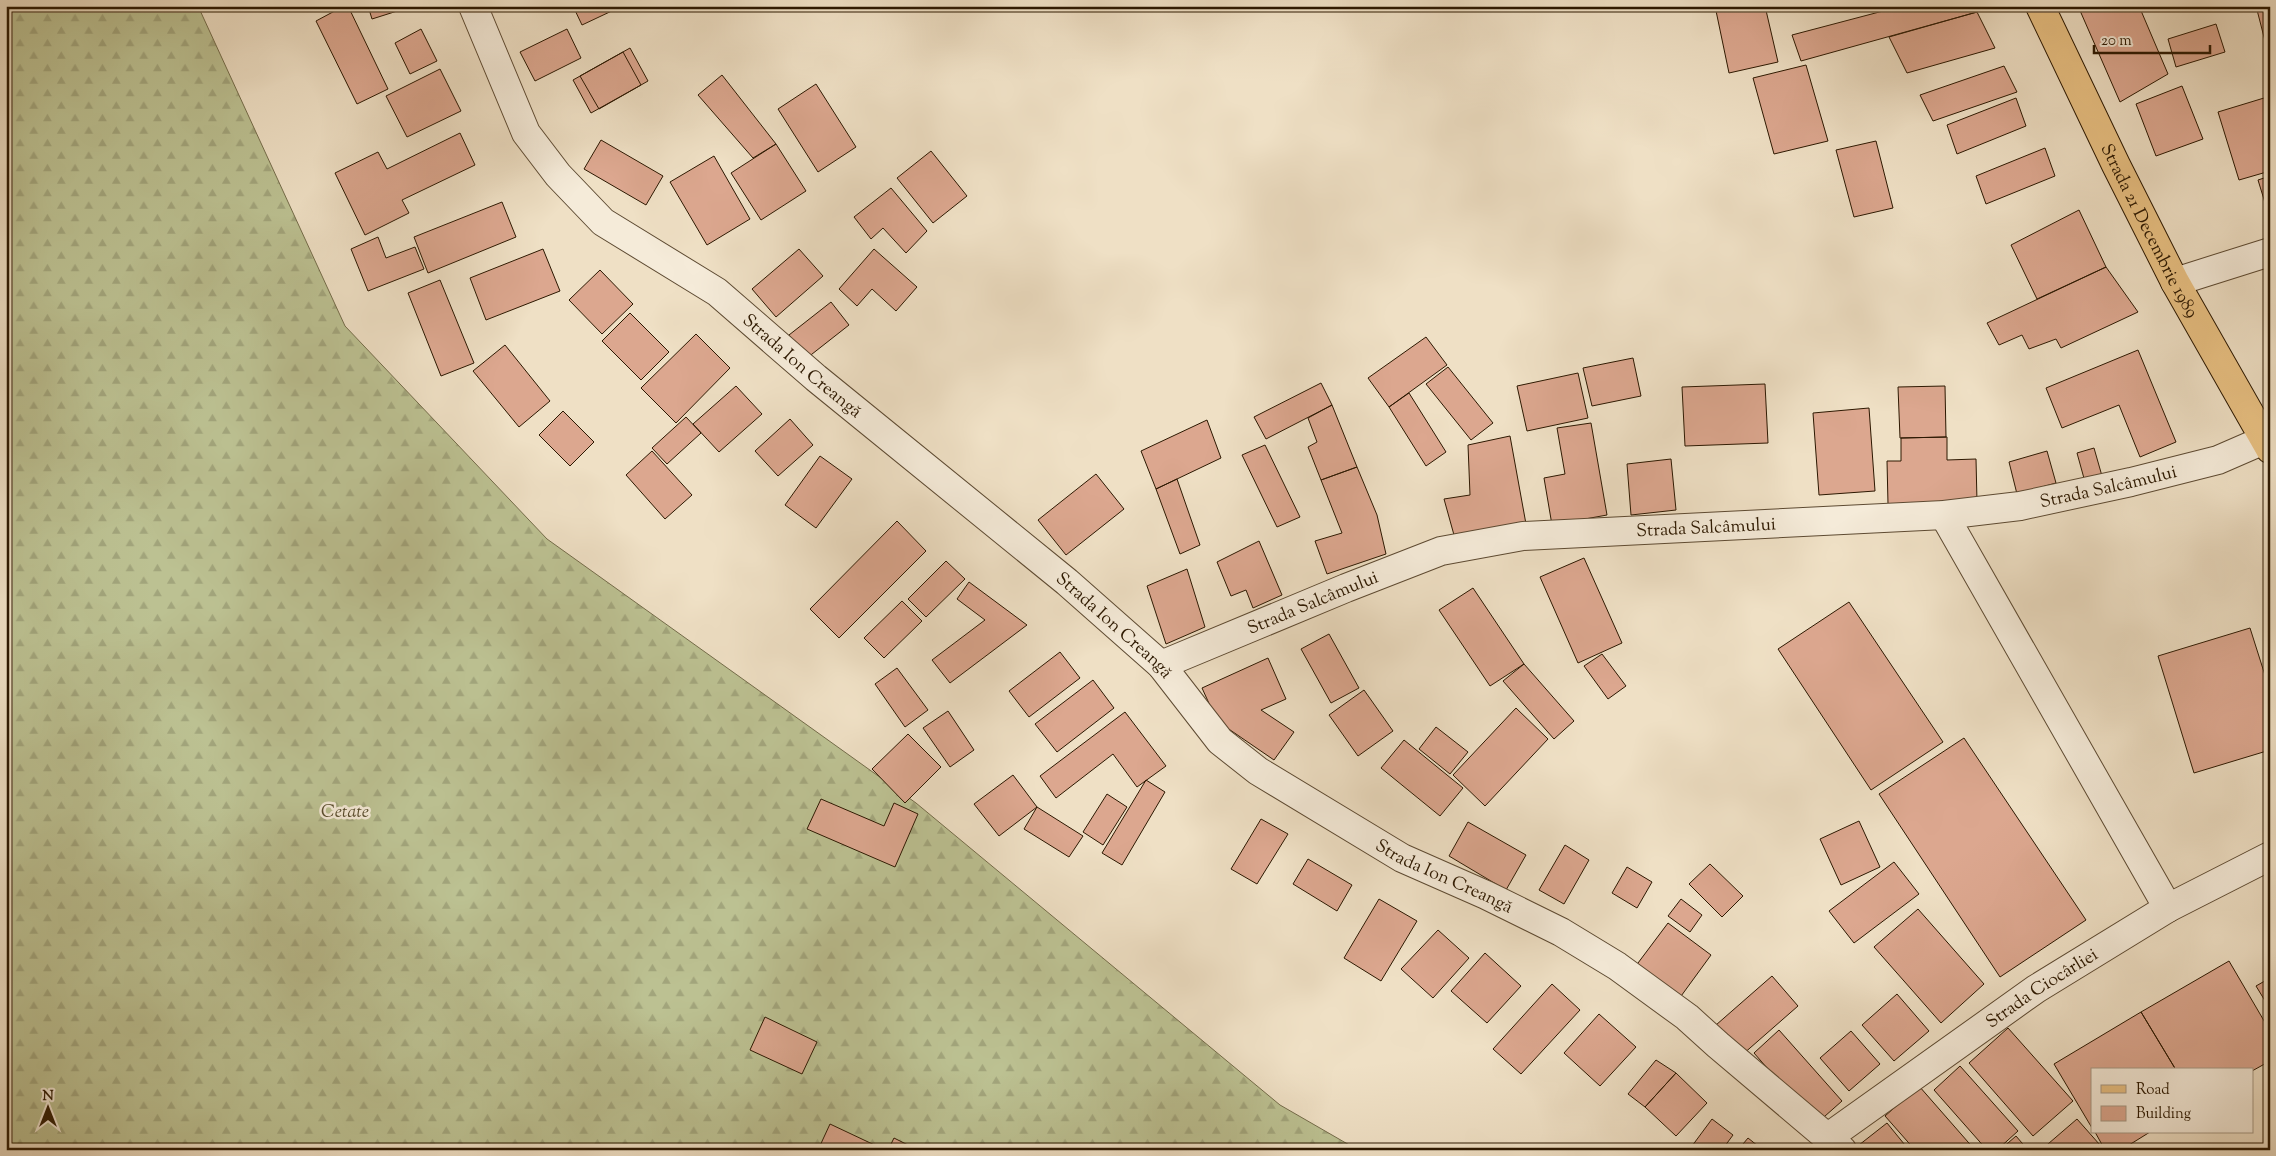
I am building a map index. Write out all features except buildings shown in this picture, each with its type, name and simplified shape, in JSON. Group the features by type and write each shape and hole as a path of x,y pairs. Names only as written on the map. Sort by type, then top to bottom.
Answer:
{"main road":[{"name":"Strada 21 Decembrie 1989","path":"2040,6 2116,165 2175,282 2267,445"}],"street":[{"name":"Strada Ion Creangă","path":"473,6 526,133 558,175 603,222 717,292 816,378 1067,582 1161,666 1220,742 1258,771 1402,858 1486,895 1561,932 1617,966 1687,1017 1718,1046 1834,1144"},
{"path":"2175,282 2270,252"},
{"name":"Strada Salcâmului","path":"1161,666 1441,550 1522,536 1944,515 2020,506 2131,482 2218,460 2267,445"},
{"path":"1944,515 2168,908"},
{"name":"Strada Ciocârliei","path":"1834,1144 2036,989 2168,908 2270,856"}],"green space":[{"name":"Cetate","path":"6,6 198,6 345,326 547,539 916,803 1280,1105 1358,1150 6,1150"}]}
